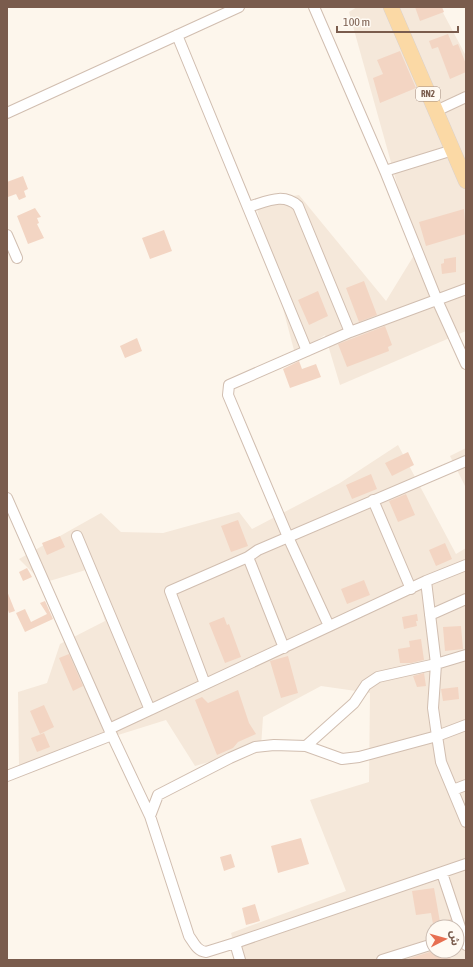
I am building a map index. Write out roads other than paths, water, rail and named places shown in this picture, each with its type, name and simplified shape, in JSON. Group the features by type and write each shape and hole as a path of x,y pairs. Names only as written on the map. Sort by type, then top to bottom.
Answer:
{"main road":[{"name":"RN2","path":"391,7 452,150 463,163 466,181"}],"street":[{"path":"7,113 239,7"},
{"path":"314,7 385,171 437,300 466,364"},
{"path":"177,35 307,351"},
{"path":"436,110 466,97"},
{"path":"385,171 452,150"},
{"path":"248,207 284,198 291,200 298,206 350,332"},
{"path":"7,235 17,258"},
{"path":"329,626 288,537 227,390 228,385 350,332 466,289"},
{"path":"205,684 170,591 248,557 258,550 466,461"},
{"path":"7,498 110,732 150,816 189,936 195,946 201,951 206,952 235,943 466,864"},
{"path":"373,500 411,589"},
{"path":"77,536 150,710"},
{"path":"248,557 284,648"},
{"path":"7,776 110,732 150,710 205,684 426,581 466,565"},
{"path":"426,581 436,664 433,708 441,762 466,822"},
{"path":"430,615 466,599"},
{"path":"306,746 354,703 371,682 378,677 436,664 466,655"},
{"path":"150,816 158,795 230,758 255,747 274,745 306,746 342,759 360,758 466,726"},
{"path":"453,790 466,785"},
{"path":"442,873 456,919"},
{"path":"235,943 240,960"},
{"path":"382,960 425,947"}]}
